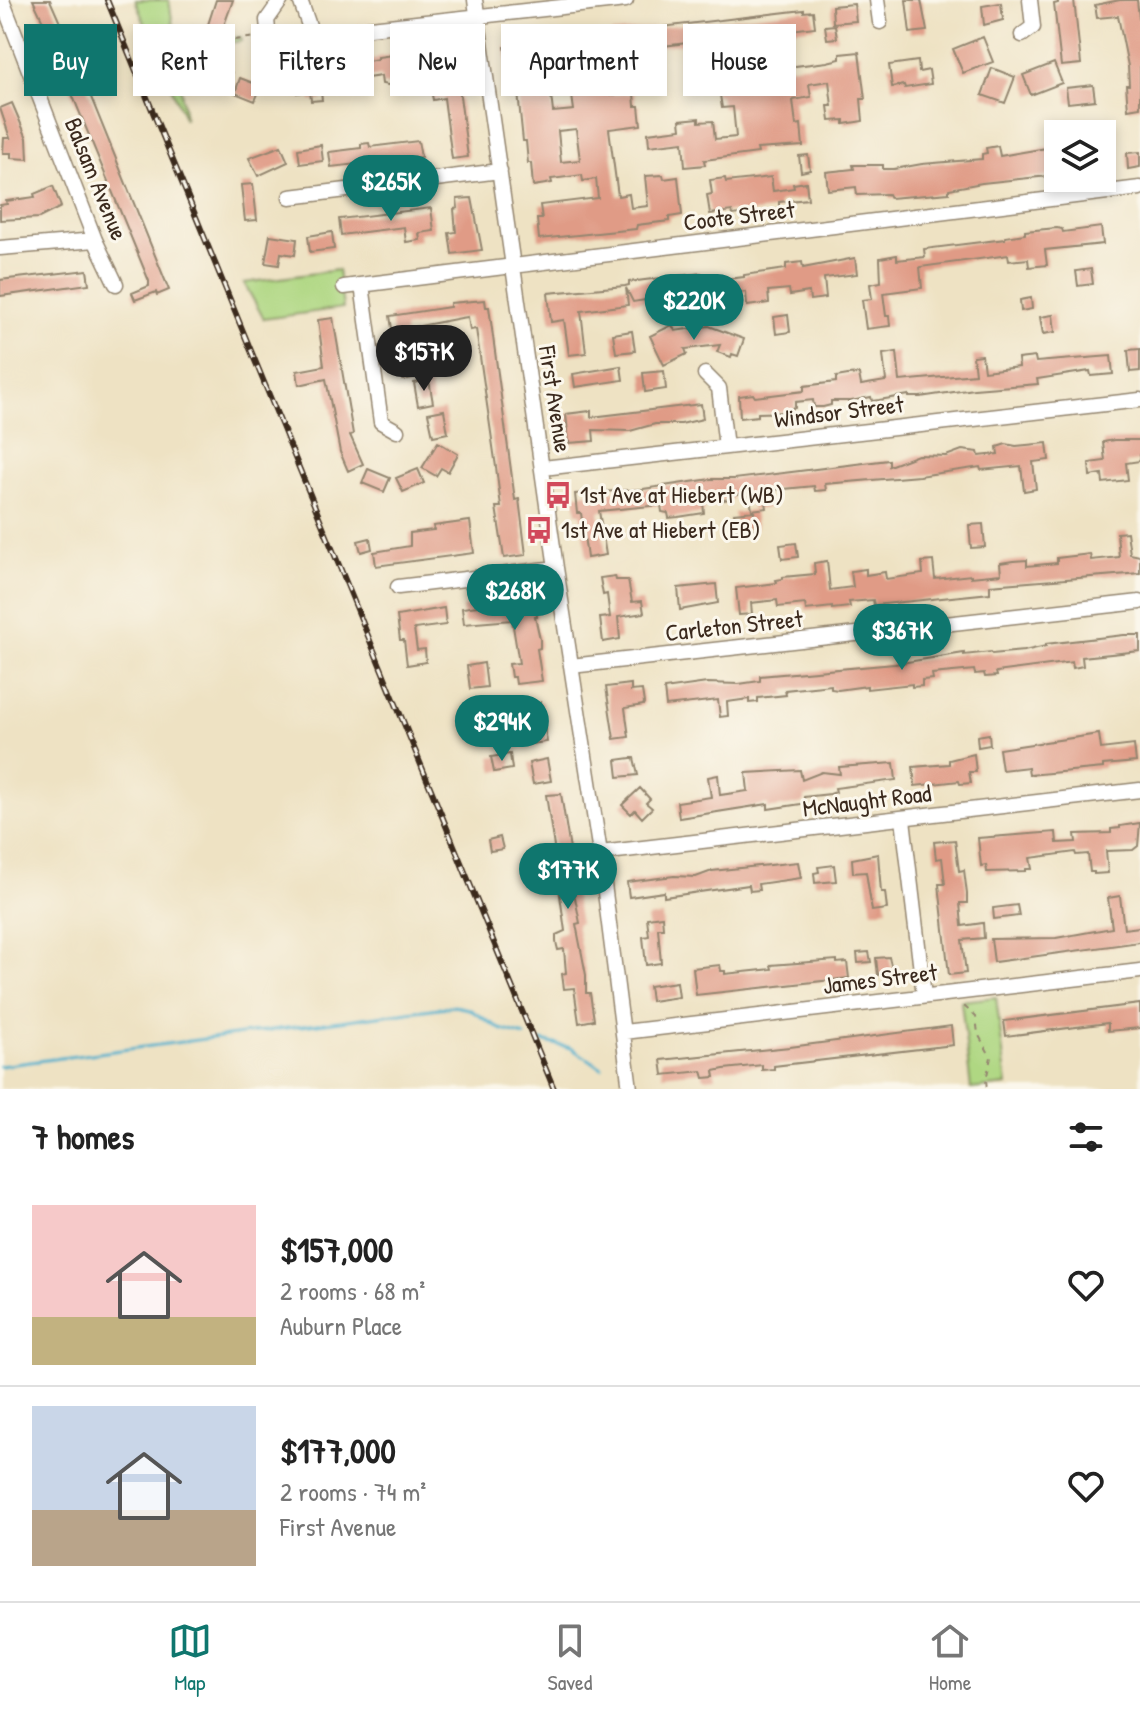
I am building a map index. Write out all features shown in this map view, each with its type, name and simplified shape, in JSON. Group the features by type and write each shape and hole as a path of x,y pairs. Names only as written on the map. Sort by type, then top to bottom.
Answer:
{"street":[{"name":"Balsam Avenue","path":"2,0 95,240 116,284"},
{"path":"268,24 281,0"},
{"path":"300,0 308,24"},
{"name":"First Avenue","path":"475,0 600,853 630,1089"},
{"path":"374,28 626,0"},
{"path":"877,0 880,22"},
{"path":"1022,35 1033,27 1030,0"},
{"path":"290,197 500,171"},
{"name":"Coote Street","path":"344,287 1140,188"},
{"path":"0,248 95,240"},
{"path":"362,285 381,422 397,431"},
{"path":"705,374 719,388 726,447"},
{"name":"Windsor Street","path":"543,468 1140,400"},
{"path":"398,587 556,568"},
{"name":"Carleton Street","path":"571,666 1140,602"},
{"name":"McNaught Road","path":"600,853 1140,790"},
{"path":"903,819 924,996"},
{"name":"James Street","path":"624,1032 1140,971"}],"path":[{"path":"953,993 976,1017 978,1034 991,1057 987,1089"}],"green space":[{"path":"135,0 169,0 173,24 145,24"},
{"path":"175,96 182,96 185,120"},
{"path":"338,270 343,308 264,319 244,283"},
{"path":"996,997 1007,1085 971,1089 961,1001"}],"building":[{"path":"33,0 50,0 60,24 44,24"},
{"path":"216,0 233,0 224,24 208,24"},
{"path":"906,0 921,0 927,31 910,33"},
{"path":"1058,0 1074,0 1081,64 1061,66 1054,4"},
{"path":"1137,0 1140,27 1140,107 1128,109 1128,66 1118,16 1097,18 1095,5"},
{"path":"1001,3 1003,20 984,25 982,6"},
{"path":"854,4 856,21 833,23 832,6"},
{"path":"804,10 813,11 815,27 796,29 796,24 687,24"},
{"path":"683,24 683,44 667,46 667,26"},
{"path":"835,25 837,38 827,39 825,26"},
{"path":"983,37 993,62 963,73 953,49"},
{"path":"859,52 865,99 861,99 863,121 844,124 844,120 830,121 829,81 809,84 811,97 793,100 796,125 801,124 803,146 757,149 758,153 704,160 705,165 685,167 683,142 649,146 648,133 681,129 680,120 699,118 699,122 713,121 715,139 736,137 733,107 722,108 720,96 796,96 796,66 840,59 840,54"},
{"path":"390,55 390,85 382,84 381,76 374,77 374,60"},
{"path":"918,61 919,72 929,70 931,84 892,87 889,65"},
{"path":"1054,63 1062,83 1031,95 1023,75"},
{"path":"992,68 1015,77 1005,103 982,95"},
{"path":"240,78 251,82 251,96 257,96 255,101 235,93"},
{"path":"1093,85 1095,100 1068,103 1066,88"},
{"path":"73,96 90,96 169,290 135,300 132,293 149,286"},
{"path":"310,96 321,96 322,100 311,101"},
{"path":"432,96 460,96 468,157 452,159 444,98 433,100"},
{"path":"518,96 551,96 553,112 574,110 572,96 634,96 641,125 609,129 618,196 629,194 631,208 648,206 645,176 663,175 664,179 678,177 682,215 669,217 669,221 637,225 636,229 539,239 537,219 542,219 540,205 598,198 596,179 583,181 582,175 551,179 552,183 533,186 531,163 528,163 526,141 523,141","holes":["576,129 580,160 561,162 558,131"]},
{"path":"12,103 27,138 28,159 11,158 11,153 3,153 4,138 10,138 0,108"},
{"path":"418,141 421,157 331,167 329,152 361,148 361,144 369,143 370,147"},
{"path":"321,145 323,161 300,164 298,149"},
{"path":"281,146 288,162 258,176 249,158"},
{"path":"998,146 1000,156 1044,148 1044,176 982,183 949,189 949,193 890,198 888,194 857,195 856,187 828,190 826,172 854,169 853,165 883,165 883,169 894,169 982,159 982,154 987,153 986,148"},
{"path":"1140,152 1140,167 1128,169 1127,153"},
{"path":"808,155 810,170 801,172 799,156"},
{"path":"771,177 773,191 794,188 793,184 806,182 808,199 779,202 779,209 733,215 732,211 710,214 707,195 712,194 710,180 725,178 726,182"},
{"path":"253,184 257,220 245,221 241,185"},
{"path":"53,186 61,207 39,218 0,220 0,205 7,204 6,201 35,197 34,194"},
{"path":"472,198 482,250 452,254 449,233 456,232 454,209 458,208 457,199"},
{"path":"431,208 434,231 419,233 420,240 406,242 404,227 341,235 339,219"},
{"path":"1101,227 1103,244 1045,250 1047,265 1029,267 1028,259 1009,261 1008,255 920,267 922,288 883,293 890,326 866,329 862,300 872,299 870,284 881,282 880,258 897,255 897,260 925,257 924,249 1005,239 1025,234 1025,231 1057,228 1063,232"},
{"path":"332,232 334,249 310,252 308,236"},
{"path":"270,235 297,239 295,255 281,253 279,265 265,263"},
{"path":"855,258 857,274 824,278 826,298 810,300 809,292 790,295 789,289 768,291 769,303 747,306 746,292 710,297 709,290 633,302 626,288 628,305 581,311 586,353 569,355 564,320 551,322 548,293 625,286 629,282 701,273 702,282 786,269 786,264 802,262 803,268"},
{"path":"1091,269 1093,284 1078,286 1076,271"},
{"path":"87,270 89,284 0,296 0,280"},
{"path":"1031,298 1032,309 1021,311 1020,300"},
{"path":"485,300 486,307 489,307 515,500 519,499 526,555 504,558 496,507 501,507 476,329 470,330 468,317 404,329 405,334 393,335 390,316 450,307 450,303"},
{"path":"788,315 790,332 776,334 774,317"},
{"path":"1053,315 1055,332 1043,334 1040,317"},
{"path":"333,318 353,434 350,435 363,464 348,471 340,452 326,379 299,385 297,371 324,366 318,320"},
{"path":"672,325 675,331 709,326 744,339 738,356 717,352 720,345 685,349 687,354 664,365 650,336"},
{"path":"632,331 635,351 616,353 613,334"},
{"path":"1140,349 1140,371 1130,372 1128,350"},
{"path":"897,352 900,381 975,374 973,356 982,355 984,371 1019,367 1018,359 1035,357 1036,362 1111,356 1113,374 1091,376 1090,371 1037,379 1038,384 872,401 871,397 831,401 831,405 823,407 814,407 813,400 795,402 795,408 789,409 790,412 758,413 758,416 740,418 739,396 804,391 804,386 836,382 836,377 848,375 859,374 861,385 886,381 883,354"},
{"path":"414,354 418,377 403,380 398,357"},
{"path":"621,366 623,380 575,387 573,374"},
{"path":"664,371 666,389 645,392 643,373"},
{"path":"429,380 433,403 418,406 414,383"},
{"path":"701,404 703,419 681,424 655,424 630,431 593,430 594,441 569,443 566,414 591,411 591,417"},
{"path":"444,410 448,433 433,436 428,413"},
{"path":"1140,440 1140,461 1126,463 1128,480 1103,483 1102,474 1090,476 1089,463 1105,461 1103,442"},
{"path":"438,442 458,454 448,472 441,468 436,476 422,468"},
{"path":"1047,443 1049,460 1033,462 1036,489 1024,491 1021,466 981,470 980,467 825,484 826,490 815,491 814,486 764,491 767,508 752,510 749,492 731,495 732,499 703,502 704,513 678,517 669,518 668,513 662,512 661,505 599,511 606,555 587,558 581,513 577,513 575,494 889,460 889,466 918,455 946,456 962,450 978,452 979,456 998,454 997,447 1006,444"},
{"path":"368,469 390,478 384,492 362,483"},
{"path":"418,469 424,483 403,492 396,478"},
{"path":"754,511 756,529 736,528 734,513"},
{"path":"470,521 474,553 376,566 374,552 410,546 410,533"},
{"path":"983,524 985,547 971,548 969,525"},
{"path":"1127,532 1130,554 1140,556 1140,573 990,585 990,593 874,605 873,600 849,602 850,607 832,609 806,610 805,604 778,607 777,600 751,603 752,614 739,615 736,588 777,583 776,580 783,577 815,574 814,563 827,561 830,590 853,587 851,571 866,569 866,575 885,572 886,579 923,574 922,562 933,561 935,579 971,577 1001,574 1000,563 1013,561 1027,560 1027,566 1057,563 1057,558 1090,554 1091,560 1119,557 1117,533"},
{"path":"370,538 372,549 361,552 358,541"},
{"path":"796,543 798,557 782,559 780,545"},
{"path":"615,576 616,580 628,580 632,602 642,601 644,613 618,617 620,639 603,642 600,618 610,617 607,594 603,595 600,578"},
{"path":"716,584 718,603 680,610 678,588"},
{"path":"524,594 534,595 542,681 516,684 515,677 511,677 509,664 519,663 512,620 464,624 462,608 493,604 493,601"},
{"path":"444,608 446,625 414,629 417,650 425,649 426,662 407,665 397,616"},
{"path":"1140,635 1140,651 1082,657 1083,666 1073,668 1072,662 996,672 997,676 985,677 984,673 975,674 974,670 932,674 933,679 922,680 922,686 912,687 912,684 838,690 831,689 831,685 785,690 786,695 758,698 758,702 749,703 749,699 727,702 728,716 720,717 718,700 666,706 664,689 707,683 739,684 760,681 760,676 895,664 964,653 1024,651 1046,644"},
{"path":"484,663 487,687 470,689 467,666"},
{"path":"631,684 631,691 642,690 644,703 625,708 629,737 614,739 606,687"},
{"path":"541,702 547,742 523,745 521,732 527,726 524,705"},
{"path":"989,734 990,745 978,747 977,736"},
{"path":"1099,734 1101,749 1134,745 1136,762 1029,775 1028,767 1002,770 999,749"},
{"path":"510,754 512,769 494,772 491,757"},
{"path":"974,754 976,772 969,772 971,783 960,784 959,781 915,786 913,767 949,764 949,760"},
{"path":"634,758 638,775 618,777 616,760"},
{"path":"547,759 551,781 533,784 529,763"},
{"path":"894,763 896,780 835,788 836,792 830,794 804,797 801,804 768,809 768,804 679,818 677,802 711,797 708,777 718,775 720,795 748,791 746,773 800,770 802,780 822,772 840,774 839,767"},
{"path":"640,788 650,799 646,803 652,808 642,818 635,810 631,814 622,805"},
{"path":"561,794 571,856 567,856 580,923 576,924 586,975 586,993 590,993 594,1020 579,1023 574,988 564,989 564,949 558,950 556,942 556,935 565,931 558,881 548,882 546,867 557,866 546,795"},
{"path":"1140,823 1138,846 1133,850 1106,851 1108,873 1090,872 1088,854 1076,855 1075,852 1030,858 1032,869 1026,871 987,872 986,865 981,866 978,838 1056,832 1057,843 1076,842 1075,834 1111,833 1111,829"},
{"path":"500,837 503,849 490,851 488,840"},
{"path":"955,840 959,871 964,870 967,894 967,903 960,903 962,926 983,923 984,938 962,940 966,973 949,975 939,884 945,884 942,858 936,859 934,842"},
{"path":"878,854 881,892 885,892 887,909 872,911 866,872 853,873 852,859"},
{"path":"798,862 801,878 758,884 759,890 750,891 749,885 664,897 664,892 629,897 627,882 674,876 696,877 712,871"},
{"path":"834,865 836,881 815,883 814,873 819,872 818,867"},
{"path":"1120,896 1124,929 1140,927 1140,942 994,962 991,939 1056,938 1112,928 1108,898"},
{"path":"1017,905 1019,916 994,919 993,908"},
{"path":"662,916 663,928 658,928 661,963 646,965 643,937 649,936 647,918"},
{"path":"869,952 871,962 858,963 857,953"},
{"path":"889,957 893,973 878,975 876,958"},
{"path":"837,960 837,963 847,962 849,978 696,995 693,968 720,965 725,974 772,969 771,965"},
{"path":"677,982 679,997 651,1001 649,986"},
{"path":"1140,1004 1140,1028 1108,1031 1108,1023 1006,1036 1004,1021"},
{"path":"951,1026 953,1045 774,1066 774,1069 762,1070 762,1065 724,1069 714,1071 715,1077 704,1078 702,1071 663,1075 661,1060"}],"waterway":[{"path":"0,1066 454,1006 469,1009 500,1029 525,1036"},
{"path":"542,1041 571,1048 602,1068"}],"railway":[{"path":"107,0 554,1089"}],"place":[{"name":"1st Ave at Hiebert (WB)","path":"558,495"},
{"name":"1st Ave at Hiebert (EB)","path":"539,530"}]}
